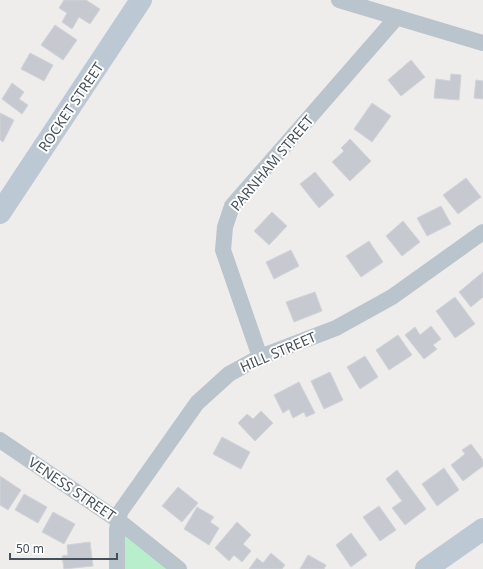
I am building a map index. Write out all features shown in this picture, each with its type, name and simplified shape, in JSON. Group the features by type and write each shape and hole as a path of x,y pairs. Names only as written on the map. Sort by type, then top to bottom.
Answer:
{"street":[{"name":"ROCKET STREET","path":"0,213 141,0"},
{"path":"339,0 483,43"},
{"name":"PARNHAM STREET","path":"260,357 223,250 225,227 232,206 398,17"},
{"name":"HILL STREET","path":"117,569 120,512 197,403 229,374 260,357 336,328 386,301 483,232"},
{"name":"VENESS STREET","path":"0,440 119,521 180,569"},
{"path":"426,569 483,528"}],"green space":[{"path":"119,521 177,569 118,569"}],"building":[{"path":"64,0 86,0 100,9 90,24 79,17 72,29 62,22 67,13 59,8"},
{"path":"55,25 77,40 63,60 41,45"},
{"path":"30,53 53,65 44,81 21,69"},
{"path":"411,60 425,77 401,96 388,80"},
{"path":"451,74 461,75 459,100 434,98 436,79 450,81"},
{"path":"476,80 483,81 483,99 474,98"},
{"path":"12,83 24,92 19,99 28,105 22,114 2,99"},
{"path":"372,103 391,116 372,142 354,129"},
{"path":"0,113 14,120 3,142 0,140"},
{"path":"350,139 371,161 350,181 332,162 344,151 341,148"},
{"path":"315,172 334,195 319,208 300,184"},
{"path":"466,178 481,197 458,214 443,195"},
{"path":"441,206 451,224 427,236 417,218"},
{"path":"272,212 287,226 269,245 254,231"},
{"path":"403,221 420,242 402,256 386,236"},
{"path":"369,241 383,262 361,277 346,256"},
{"path":"291,250 299,266 274,279 266,262"},
{"path":"483,272 483,297 471,307 459,292"},
{"path":"315,292 322,311 294,322 286,302"},
{"path":"455,297 475,324 455,338 436,311"},
{"path":"431,326 441,339 433,345 437,349 424,359 405,335 415,327 420,335"},
{"path":"398,335 412,355 389,370 376,350"},
{"path":"365,356 378,377 360,389 347,367"},
{"path":"330,372 343,400 324,409 311,381"},
{"path":"299,382 315,413 306,417 304,412 293,418 289,409 283,413 274,395"},
{"path":"261,411 273,423 255,441 238,423 247,414 253,419"},
{"path":"222,437 250,452 241,469 213,454"},
{"path":"471,444 483,460 483,466 463,481 451,465 465,454 462,450"},
{"path":"444,468 459,490 437,506 422,484"},
{"path":"397,470 426,509 405,525 392,508 402,501 386,479"},
{"path":"0,476 21,490 8,510 0,505"},
{"path":"178,487 198,503 182,522 162,506"},
{"path":"24,494 47,507 38,523 15,510"},
{"path":"379,506 396,530 380,541 363,517"},
{"path":"197,507 214,517 210,522 219,528 209,545 184,529"},
{"path":"53,512 75,524 64,544 42,532"},
{"path":"237,522 251,535 243,544 251,551 242,562 234,555 229,561 215,548"},
{"path":"351,533 367,555 351,567 336,545"},
{"path":"90,542 93,566 64,569 62,556 68,555 67,545"},
{"path":"271,553 285,565 282,569 249,569 257,558 263,563"},
{"path":"308,555 326,565 324,569 300,569"}]}
